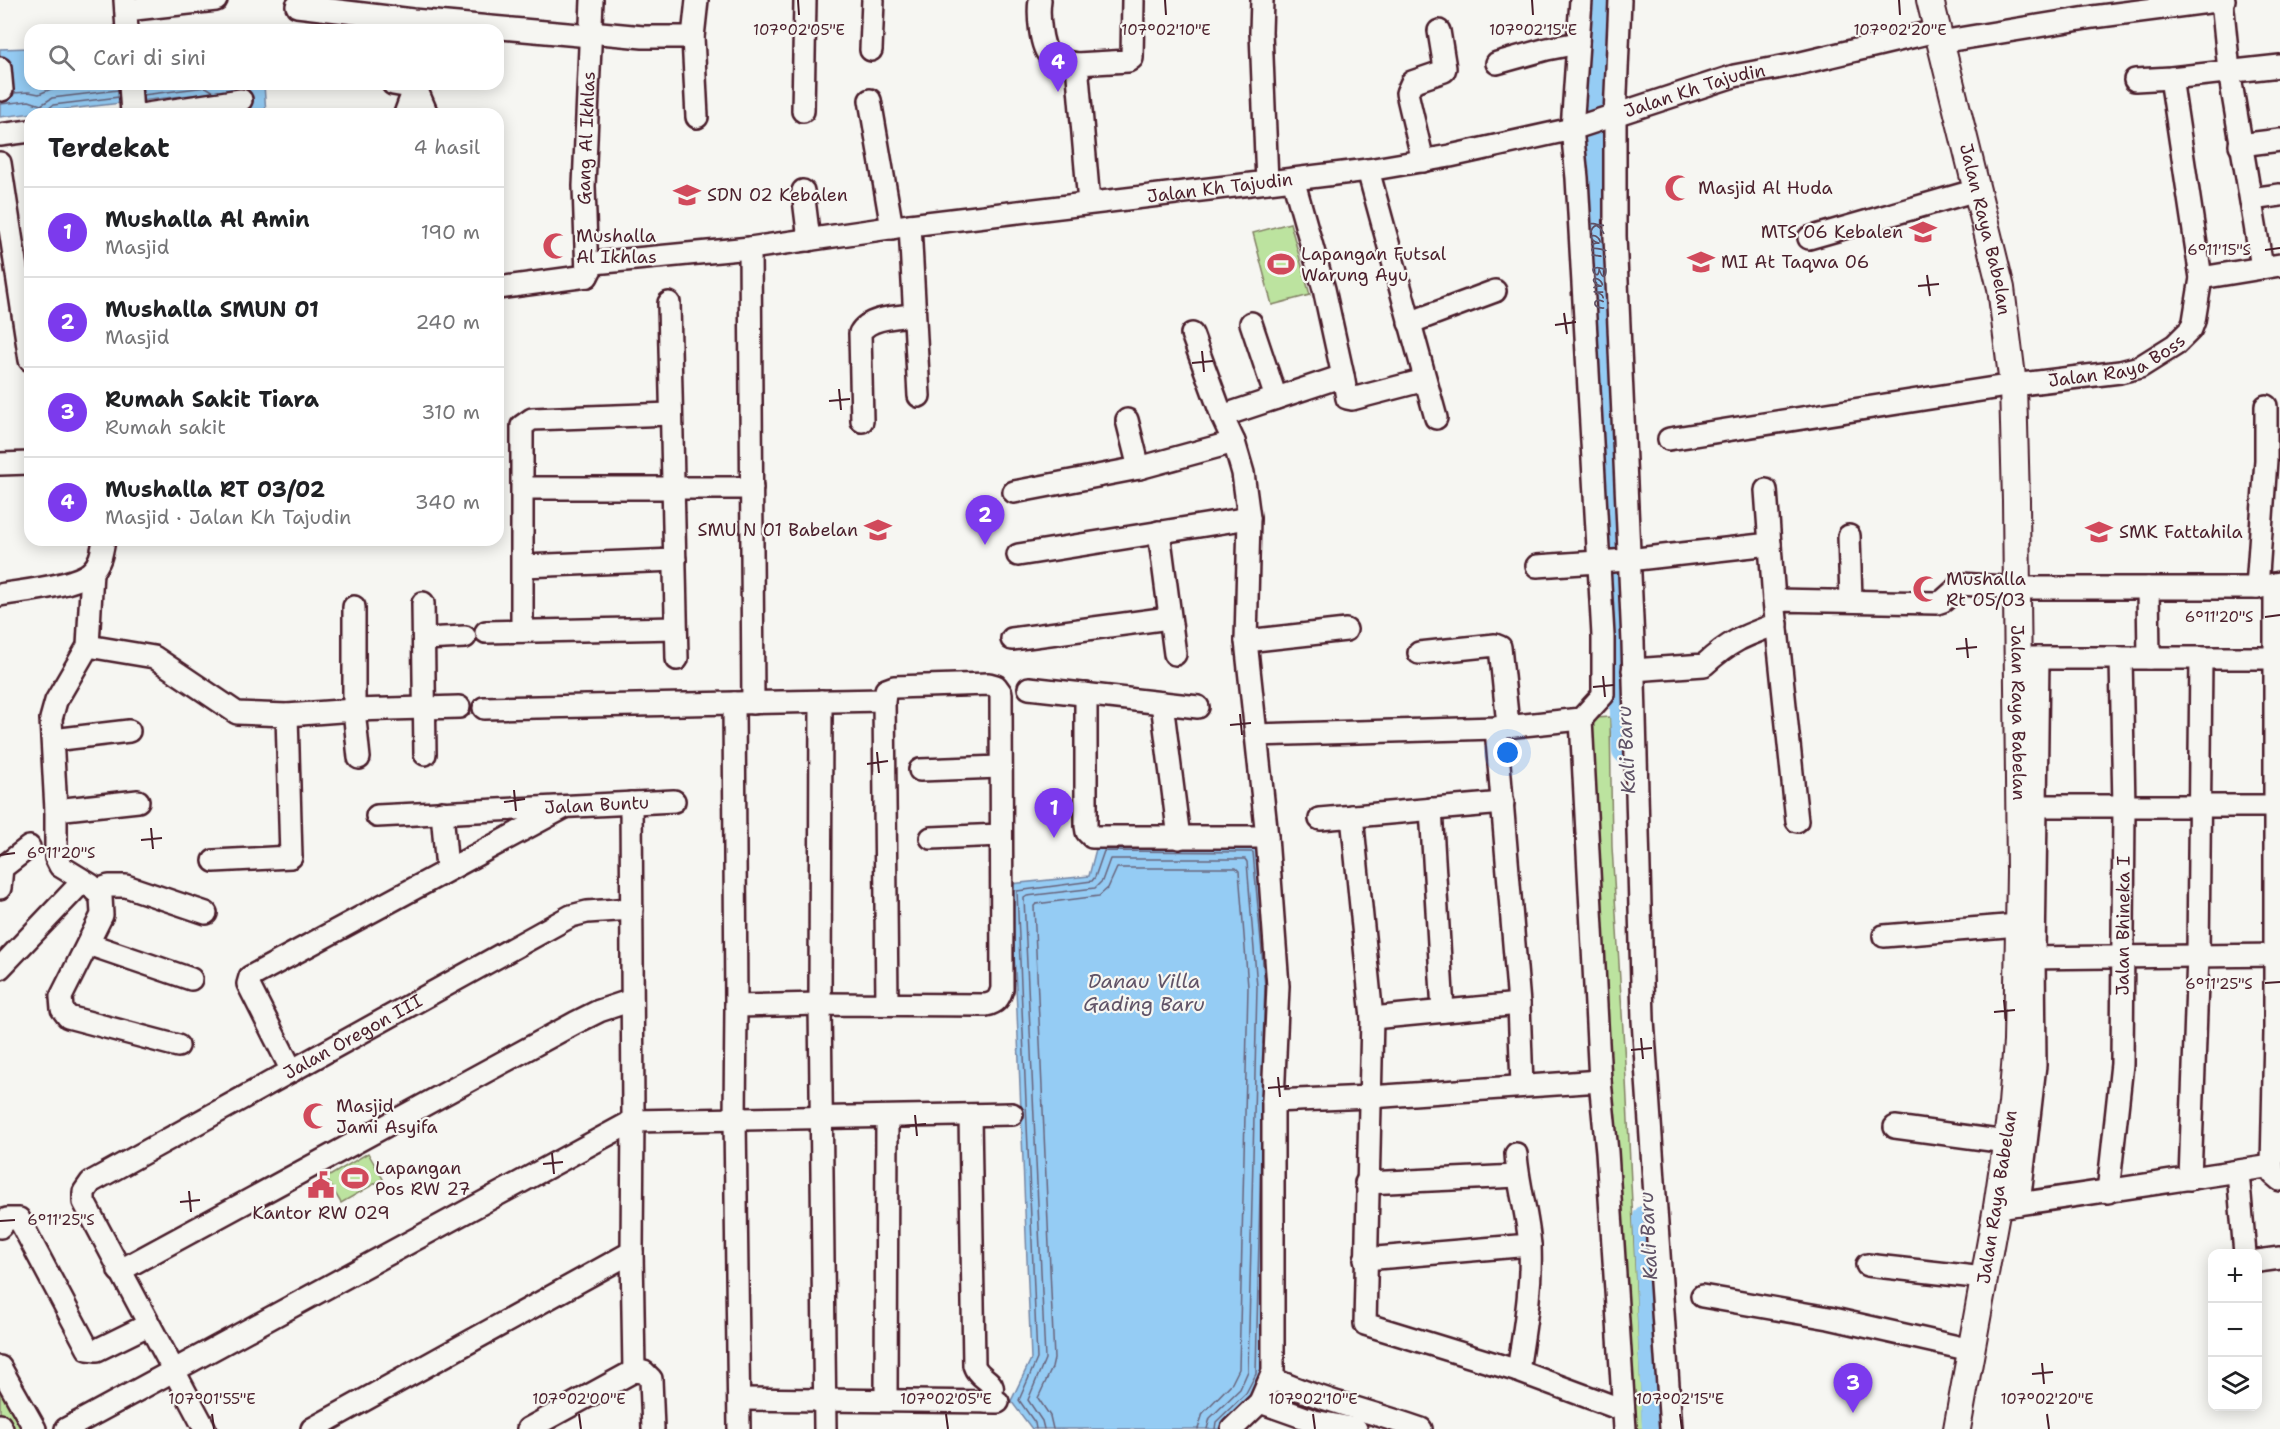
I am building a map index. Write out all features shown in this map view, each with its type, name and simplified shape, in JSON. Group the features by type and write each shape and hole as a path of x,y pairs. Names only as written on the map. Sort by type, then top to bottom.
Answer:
{"main road":[{"name":"Jalan Raya Babelan","path":"1930,0 2001,288 2013,385 2016,588 2027,658 2018,925 2026,957 2006,1142 2008,1206 1984,1278 1957,1429"}],"street":[{"path":"126,13 216,0"},
{"name":"Gang Al Ikhlas","path":"587,276 584,186 592,0"},
{"path":"697,0 693,37 697,117"},
{"path":"803,111 805,0"},
{"path":"871,50 873,0"},
{"path":"1040,0 1040,25 1047,52 1051,58 1077,64 1128,61 1132,58 1133,0"},
{"path":"1267,182 1261,32 1262,0 1269,0"},
{"path":"1581,0 1578,43 1615,236 1634,678 1643,1020 1671,1429"},
{"path":"1256,735 1502,726 1581,719 1603,695 1599,561 1577,178 1594,122 1620,0"},
{"path":"2201,278 2271,266 2251,199 2240,145 2229,70 2223,0"},
{"name":"Jalan Kh Tajudin","path":"504,287 587,276 594,263 750,248 901,226 1368,170 1423,161 1594,122 1734,76 2092,9 2223,0"},
{"path":"297,6 464,24"},
{"path":"504,29 643,37 693,37"},
{"path":"1423,161 1407,93 1412,82 1444,71 1439,31"},
{"path":"1497,63 1578,43"},
{"path":"1077,64 1089,203"},
{"path":"2135,80 2280,66"},
{"path":"0,68 2,90"},
{"name":"Jalan Raya Boss","path":"1669,438 2013,385 2120,372 2140,367 2158,358 2191,329 2201,278 2171,78"},
{"path":"130,90 132,108"},
{"path":"407,108 414,90"},
{"path":"418,90 425,108"},
{"path":"187,108 241,100"},
{"path":"870,100 901,226 914,315 919,396"},
{"path":"0,135 24,132"},
{"path":"2240,145 2280,140"},
{"path":"0,164 24,321"},
{"path":"1368,170 1436,418"},
{"path":"1293,179 1324,290 1347,398 1352,399 1425,380"},
{"path":"1809,238 1977,190"},
{"path":"803,191 809,240"},
{"path":"2251,199 2280,195"},
{"path":"740,1429 735,1119 744,703 752,488 750,248"},
{"path":"1409,323 1495,291"},
{"path":"669,303 677,659"},
{"path":"862,421 860,333 863,327 882,320 914,315"},
{"path":"1251,323 1276,398"},
{"path":"1192,334 1234,442 1243,473 1249,518 1246,641 1267,837 1278,986 1273,1101 1272,1375 1260,1402 1232,1429"},
{"path":"1222,416 1342,376"},
{"path":"2266,406 2270,585 2274,658 2278,735 2276,1173 2238,1172 2008,1206 2035,1065 2026,957 2037,806 2027,658 2274,658"},
{"path":"522,631 522,426 532,419 671,414"},
{"path":"1127,420 1139,468"},
{"path":"1014,492 1139,468 1234,442"},
{"path":"0,464 24,463"},
{"path":"523,488 752,488"},
{"path":"1766,490 1776,624 1797,820"},
{"path":"1018,555 1249,518"},
{"path":"1159,532 1175,654"},
{"path":"1849,536 1851,600"},
{"path":"1537,566 1628,560 1770,544"},
{"path":"0,595 81,579 92,571 100,560 103,546"},
{"path":"523,566 675,560"},
{"path":"92,571 88,646 56,701 51,720 56,858 60,866 101,897 102,915 62,997 61,1005 68,1017 178,1046"},
{"path":"1774,600 1937,603 1943,601 1960,585 2016,588 2148,588 2270,585"},
{"path":"2148,588 2149,658"},
{"path":"423,603 425,754"},
{"path":"354,607 354,710 359,758"},
{"path":"1012,639 1169,618"},
{"path":"1603,687 1634,678 1704,665 1718,651 1737,639 1776,624"},
{"path":"486,632 676,628"},
{"path":"1246,641 1346,630"},
{"path":"424,639 465,637"},
{"path":"88,646 154,657 237,713 287,715 354,710 459,707"},
{"path":"1419,653 1498,646 1501,649 1503,803 1519,1004 1522,1086"},
{"name":"Jalan Bhineka I","path":"2108,1192 2122,1064 2124,807 2121,658"},
{"path":"2190,1179 2198,955 2201,658"},
{"path":"736,1006 986,1005 993,1004 999,998 1002,989 1001,693 996,686 989,684 889,687 886,690 884,700 887,1004"},
{"path":"1029,688 1198,707"},
{"path":"1086,694 1087,832 1092,837 1267,837"},
{"path":"484,708 884,700"},
{"path":"821,701 820,1004 825,1429"},
{"path":"1162,703 1179,838"},
{"path":"214,861 291,857 287,715"},
{"path":"1352,816 1372,1018 1364,1322 1366,1326 1518,1371 1624,1419 1607,1152 1600,1081 1581,719"},
{"path":"53,740 129,731"},
{"path":"921,770 1000,767"},
{"path":"56,810 138,801"},
{"name":"Jalan Buntu","path":"377,816 674,801"},
{"path":"631,803 634,1371"},
{"path":"1320,819 1503,803"},
{"path":"2037,806 2277,806"},
{"path":"292,1071 248,984 250,977 565,807"},
{"path":"1431,809 1443,1011"},
{"path":"442,812 447,869"},
{"path":"931,838 1001,835"},
{"path":"0,888 2,868 29,847"},
{"path":"0,968 89,886 126,886 206,913"},
{"name":"Jalan Oregon III","path":"119,1271 84,1202 84,1192 92,1182 571,916 587,912 632,909"},
{"path":"1884,936 2018,925"},
{"path":"88,944 191,979"},
{"path":"2026,957 2277,955"},
{"path":"205,1429 119,1271 591,1015 632,1000"},
{"path":"1372,1018 1519,1004"},
{"path":"1273,1101 1371,1097 1600,1081"},
{"path":"66,1429 633,1121 1012,1114"},
{"path":"740,1399 993,1402 992,1386 989,1380 979,1374 974,1365 970,1115"},
{"path":"886,1117 886,1400"},
{"path":"1895,1126 2006,1142"},
{"path":"1516,1154 1530,1245 1529,1298 1518,1371"},
{"path":"2238,1172 2245,1249"},
{"path":"1366,1183 1518,1176"},
{"path":"0,1227 7,1219 19,1219 88,1349 97,1350 148,1325"},
{"path":"1365,1259 1530,1245"},
{"path":"312,1429 632,1252"},
{"path":"2262,1260 2280,1258"},
{"path":"1867,1265 1984,1278"},
{"path":"1702,1296 1829,1318 1971,1350"},
{"path":"0,1367 35,1429"},
{"path":"528,1429 634,1371 644,1372 651,1379 653,1429"},
{"path":"1272,1375 1326,1400 1381,1414 1421,1429"},
{"path":"1260,1402 1314,1421 1356,1429"},
{"path":"0,1425 2,1429"}],"green space":[{"name":"Lapangan Futsal Warung Ayu","path":"1290,223 1310,295 1272,305 1253,233"},
{"path":"1610,717 1612,847 1643,1429 1625,1429 1581,719"},
{"name":"Lapangan Pos RW 27","path":"368,1153 383,1179 341,1203 326,1178"},
{"path":"0,1367 35,1429 2,1429 0,1425"}],"water":[{"path":"24,48 24,90 264,90 266,108 213,108 208,93 78,108 24,108 24,114 0,117 0,49"},
{"name":"Danau Villa Gading Baru","path":"1097,845 1260,846 1271,986 1262,1375 1251,1397 1218,1429 1032,1429 1011,1401 1031,1359 1010,884 1089,876"}],"waterway":[{"name":"Kali Baru","path":"1603,0 1593,153 1626,750"},
{"name":"Kali Baru","path":"1647,1218 1656,1429"}],"place":[{"name":"Mushalla RT 03/02","path":"1058,92"},
{"name":"Masjid Al Huda","path":"1678,188"},
{"name":"SDN 02 Kebalen","path":"687,195"},
{"name":"MTS 06 Kebalen","path":"1923,232"},
{"name":"Mushalla Al Ikhlas","path":"556,246"},
{"name":"MI At Taqwa 06","path":"1701,262"},
{"name":"Lapangan Futsal Warung Ayu","path":"1281,264"},
{"name":"SMU N 01 Babelan","path":"878,530"},
{"name":"SMK Fattahila","path":"2099,532"},
{"name":"Mushalla SMUN 01","path":"985,545"},
{"name":"Mushalla Rt 05/03","path":"1926,589"},
{"name":"Mushalla Al Amin","path":"1054,838"},
{"name":"Masjid Jami Asyifa","path":"316,1116"},
{"name":"Lapangan Pos RW 27","path":"355,1178"},
{"name":"Kantor RW 029","path":"321,1185"},
{"name":"Rumah Sakit Tiara","path":"1853,1413"}]}
